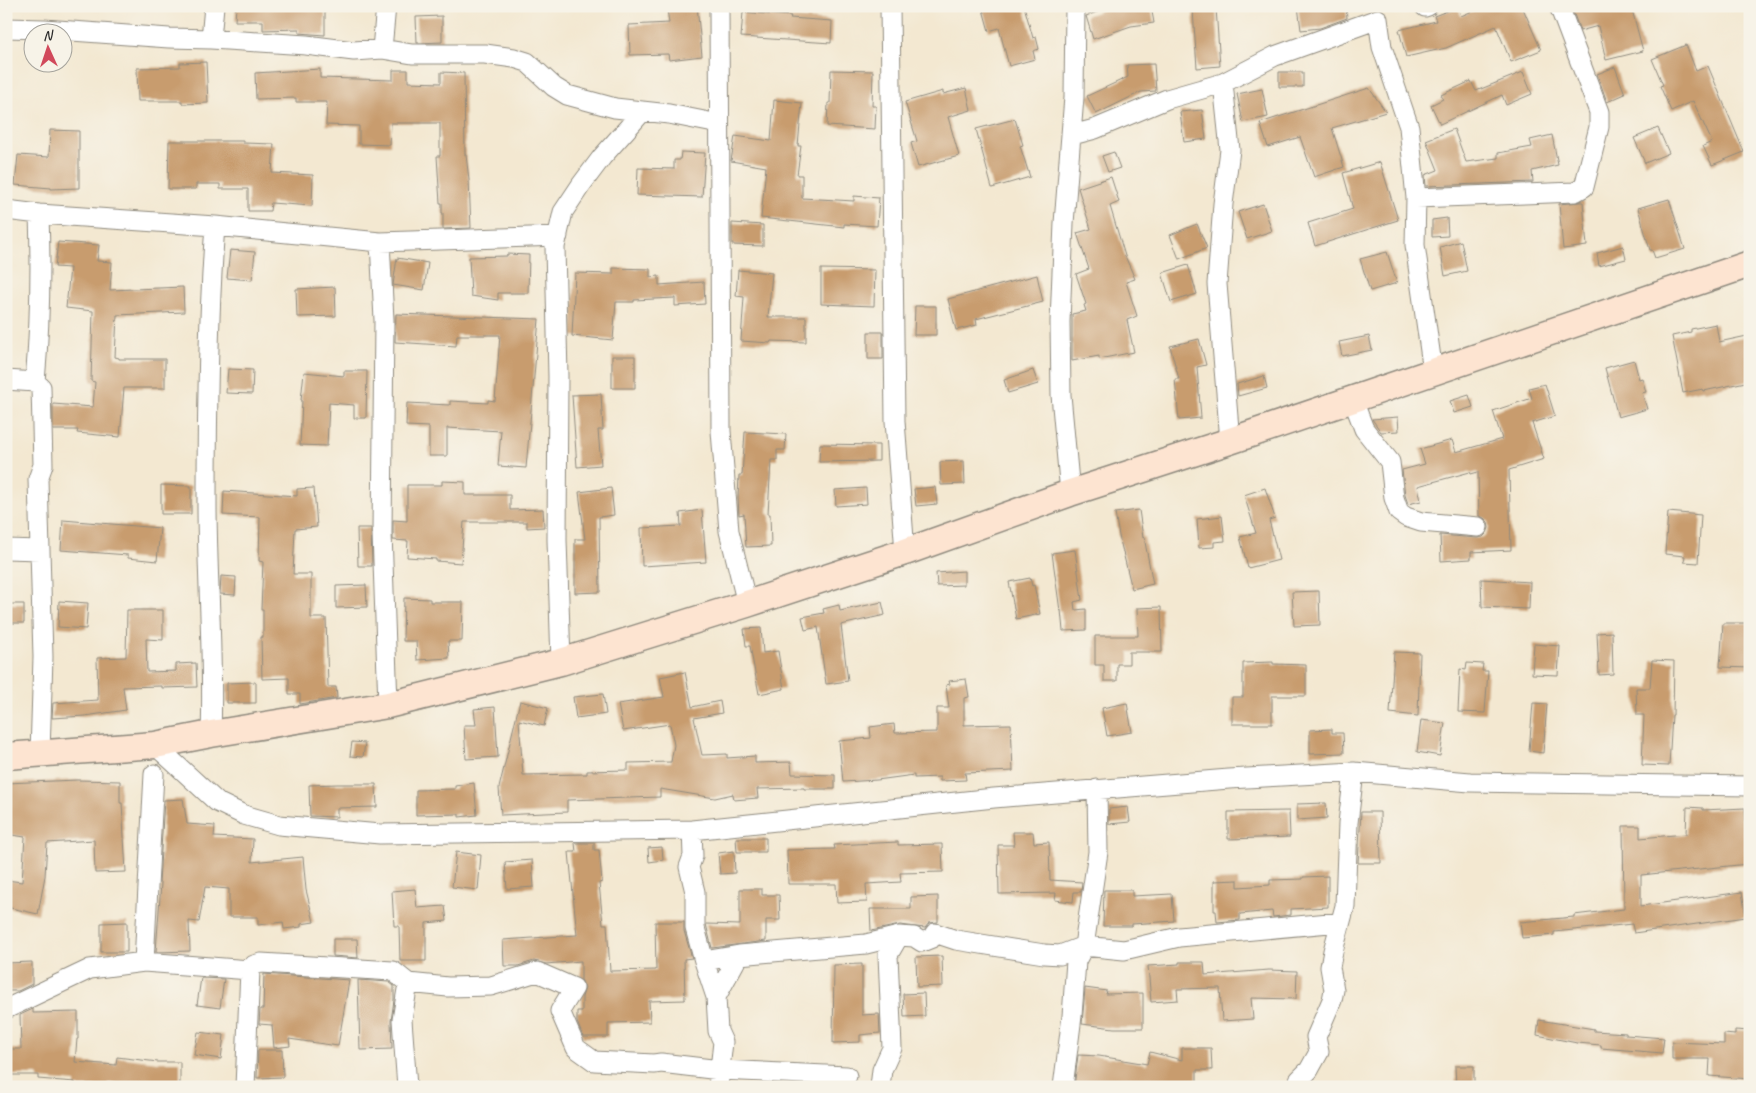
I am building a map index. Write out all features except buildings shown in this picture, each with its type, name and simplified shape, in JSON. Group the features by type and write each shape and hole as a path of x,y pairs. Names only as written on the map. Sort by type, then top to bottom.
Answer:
{"main road":[{"path":"6,756 155,746 211,734 388,705 561,662 905,552 1070,493 1353,400 1750,264"}],"street":[{"path":"211,39 214,6"},
{"path":"382,49 386,6"},
{"path":"719,6 721,431 729,531 747,604"},
{"path":"890,6 895,421 905,552"},
{"path":"1070,493 1062,395 1060,322 1064,223 1072,135 1074,6"},
{"path":"1416,198 1575,192 1584,187 1599,128 1599,112 1559,6"},
{"path":"1072,135 1095,129 1167,100 1223,83 1275,56 1378,19 1382,47 1408,127 1416,198 1415,245 1432,372"},
{"path":"6,28 306,45 354,51 382,49 412,54 485,54 527,62 567,95 615,108 669,114 719,124"},
{"path":"1223,83 1230,150 1223,204 1218,284 1230,441"},
{"path":"561,662 557,540 558,386 555,247 563,212 602,157 643,111"},
{"path":"6,210 214,226 380,242 558,236"},
{"path":"35,382 40,328 39,214"},
{"path":"211,734 213,692 207,502 207,401 209,306 214,226"},
{"path":"380,242 384,320 382,533 388,705"},
{"path":"6,380 35,382 41,387 43,465 38,479 43,657 40,753"},
{"path":"1353,400 1364,429 1390,462 1394,498 1399,512 1406,517 1421,522 1478,527"},
{"path":"6,549 40,550"},
{"path":"155,746 217,802 244,815 279,825 380,834 692,830 994,798 1229,779 1354,772 1470,782 1750,786"},
{"path":"1298,1087 1299,1080 1309,1070 1319,1052 1316,1037 1334,990 1330,967 1340,922 1346,906 1348,823 1354,772"},
{"path":"144,962 154,774"},
{"path":"1062,1087 1072,1016 1076,962 1084,946 1098,852 1097,790"},
{"path":"692,830 693,856 689,867 695,892 695,928 716,997 718,1031 723,1042 719,1078"},
{"path":"704,961 739,955 866,944 899,936 914,937 922,942 932,938 935,933 956,940 1060,955 1084,946 1124,950 1179,938 1340,922"},
{"path":"880,1087 882,1070 892,1048 888,955 899,936"},
{"path":"866,944 888,955"},
{"path":"716,997 739,955"},
{"path":"6,1009 90,969 144,962 250,970"},
{"path":"245,1087 250,970 254,965 261,963 393,972 408,983 448,988 491,986 537,972 574,988 560,1011 576,1048 594,1061 661,1063 719,1078 847,1076"},
{"path":"407,1087 402,1020 408,983"}]}
